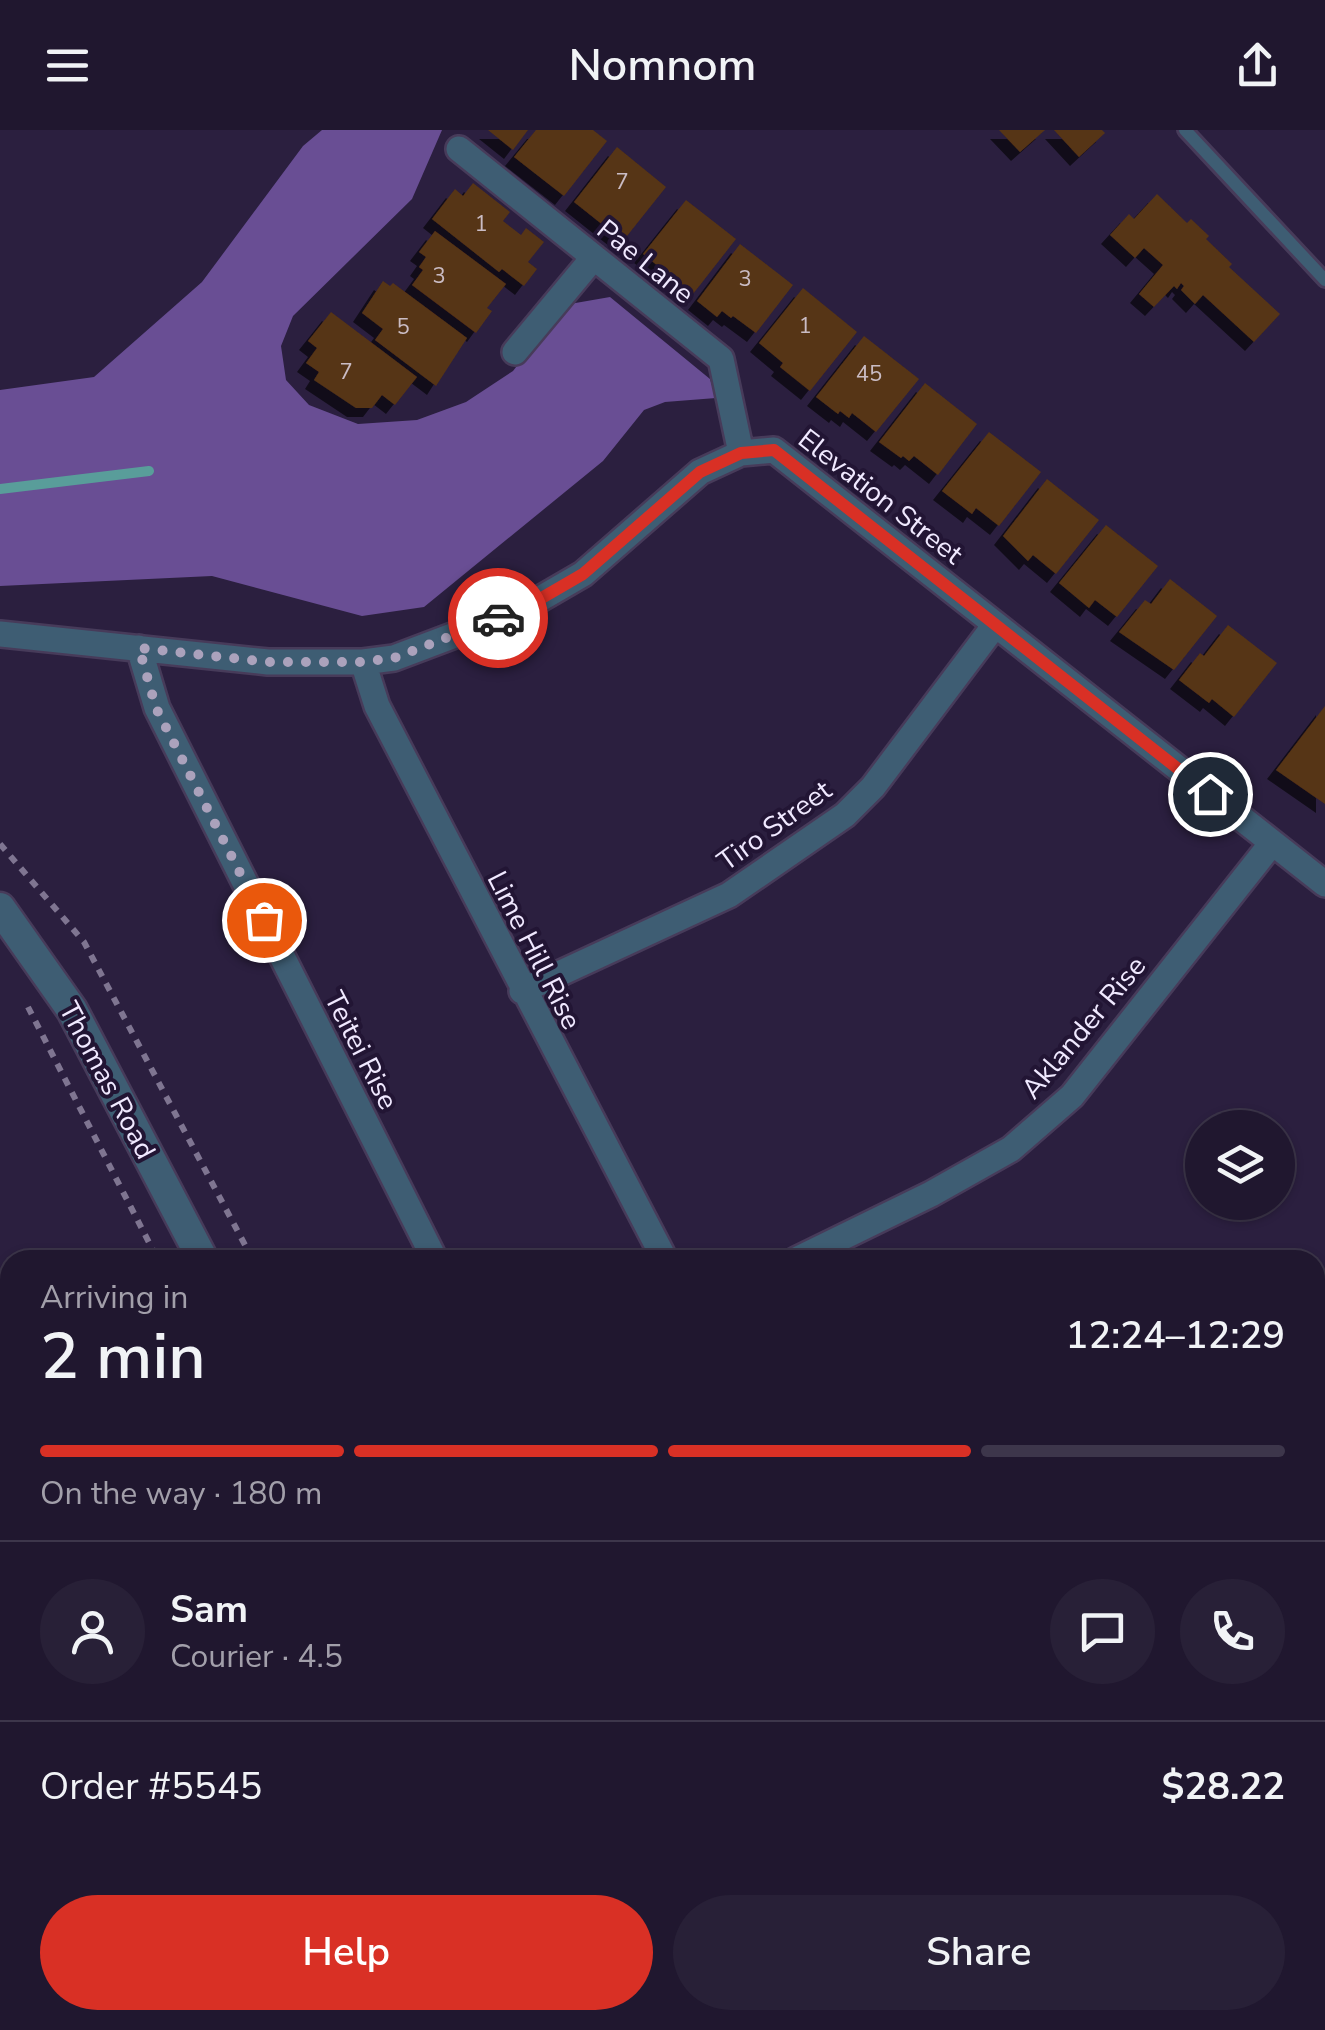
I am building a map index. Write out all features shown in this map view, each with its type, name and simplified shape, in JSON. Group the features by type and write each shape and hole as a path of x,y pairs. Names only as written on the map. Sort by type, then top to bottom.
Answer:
{"street":[{"name":"Pae Lane","path":"459,150 721,359 741,453"},
{"path":"514,352 594,257"},
{"name":"Elevation Street","path":"741,453 774,450 1325,884"},
{"path":"0,634 268,662 363,662 394,658 521,610 583,574 700,472 741,453"},
{"name":"Tiro Street","path":"522,991 728,895 845,816 996,625"},
{"name":"Teitei Rise","path":"139,648 156,708 430,1250"},
{"name":"Lime Hill Rise","path":"363,662 377,706 660,1250"},
{"name":"Aklander Rise","path":"816,1250 931,1194 1011,1149 1072,1096 1272,842"},
{"name":"Thomas Road","path":"0,908 72,1010 198,1250"}],"lane":[{"path":"1184,130 1325,280"}],"path":[{"path":"0,844 84,942 248,1250"},
{"path":"24,1000 153,1250"}],"shaded area":[{"path":"322,130 442,130 412,199 293,316 281,346 286,380 309,405 358,424 417,420 466,402 513,371 564,305 610,297 710,379 716,398 665,402 644,410 603,461 424,607 362,616 212,576 0,586 0,390 94,377 202,282 303,146"}],"building":[{"path":"488,130 528,130 513,150"},
{"path":"536,130 593,130 607,141 564,196 514,157"},
{"path":"999,130 1045,130 1020,152"},
{"path":"1054,130 1102,130 1105,133 1079,157"},
{"path":"617,147 666,187 623,241 574,202"},
{"path":"473,183 510,212 503,221 521,235 526,228 544,242 528,262 537,269 524,286 502,269 499,272 432,219 455,189 463,196"},
{"path":"1157,194 1187,223 1191,219 1209,236 1206,239 1232,264 1229,267 1280,314 1254,342 1203,295 1195,304 1181,290 1181,283 1154,307 1139,294 1163,265 1144,248 1135,258 1110,235 1129,214 1134,219"},
{"path":"686,200 736,239 693,294 643,254"},
{"path":"435,231 506,284 487,308 492,311 476,333 412,285 423,270 419,267 426,257 419,252"},
{"path":"740,244 793,285 756,333 722,311 717,317 697,301"},
{"path":"383,281 390,286 393,283 467,338 436,386 375,340 383,329 362,313"},
{"path":"803,288 857,332 810,391 780,367 783,363 759,343"},
{"path":"331,312 417,377 395,405 382,395 372,408 356,408 314,380 319,372 306,363 317,348 308,341"},
{"path":"864,336 919,379 876,432 852,413 849,418 840,411 838,414 816,397"},
{"path":"925,383 977,424 938,475 914,456 909,461 901,458 879,442"},
{"path":"989,432 1041,472 999,526 976,508 972,514 942,491"},
{"path":"1047,479 1099,520 1056,574 1033,555 1028,561 1003,536"},
{"path":"1106,525 1158,566 1117,617 1095,600 1089,608 1059,583"},
{"path":"1170,579 1217,616 1174,670 1119,632 1145,600 1151,604"},
{"path":"1228,625 1277,663 1234,717 1179,680"},
{"path":"1325,706 1325,804 1276,770"}],"waterway":[{"path":"0,489 149,471"}],"way so far":[{"path":"264,920 156,708 139,648 268,662 363,662 394,658 498,618"}],"route":[{"path":"498,618 521,610 583,574 700,472 741,453 774,450 1210,794"}]}
